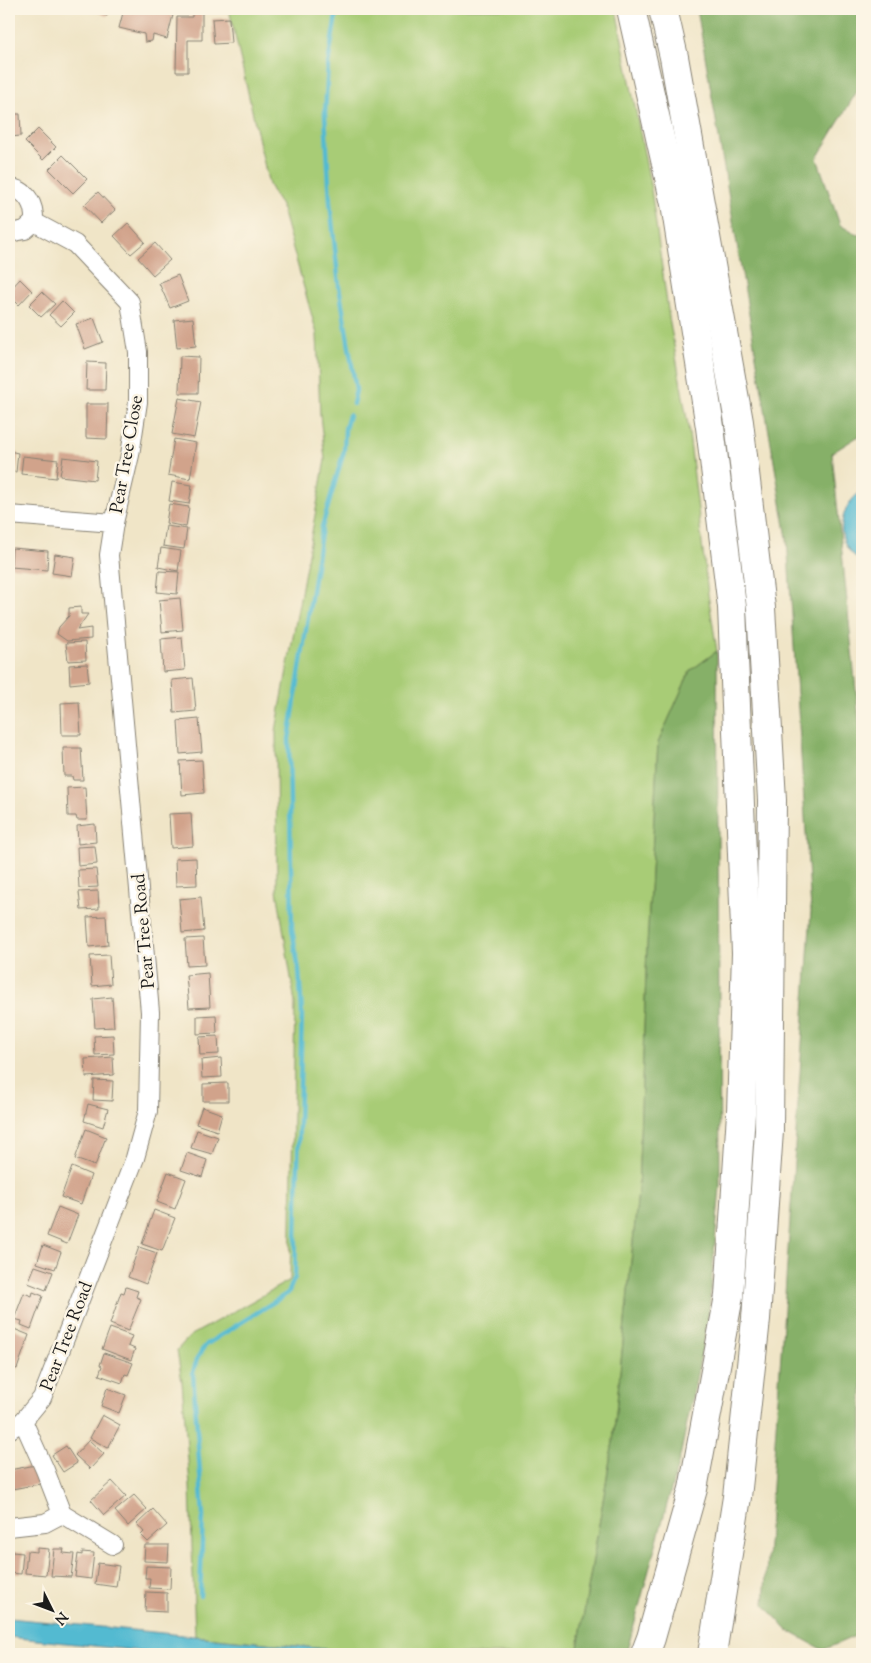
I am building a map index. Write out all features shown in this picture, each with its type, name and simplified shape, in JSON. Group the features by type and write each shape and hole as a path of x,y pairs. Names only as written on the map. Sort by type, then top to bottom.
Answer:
{"highway":[{"path":"631,9 677,214 710,427 732,608 746,953 741,1113 729,1296 694,1489 648,1646"},
{"path":"663,9 674,58 739,422 760,608 772,800 769,1102 756,1319 738,1487 712,1654"}],"street":[{"path":"9,188 23,193 30,200 35,211 34,222 25,230 9,234"},
{"name":"Pear Tree Close","path":"34,222 75,244 130,302 138,352 138,402 130,455 114,523"},
{"path":"9,515 114,523"},
{"name":"Pear Tree Road","path":"16,1426 42,1398 135,1158 148,1111 150,1012 109,555 114,523"},
{"path":"16,1426 45,1470 62,1514 113,1545"},
{"path":"9,1528 45,1524 62,1514"}],"green space":[{"path":"229,9 616,9 651,189 669,317 688,425 708,594 717,651 690,671 658,743 647,947 638,1192 613,1442 577,1654 377,1654 195,1636 190,1486 182,1382 177,1350 190,1336 290,1280 295,1003 277,890 276,731 325,460 320,415 317,334 281,206 269,185"},
{"path":"697,9 862,9 862,86 817,158 840,225 857,235 862,234 862,434 832,453 862,740 862,1633 823,1650 787,1630 764,1604 811,911 787,538"},
{"path":"717,651 720,1187 708,1321 680,1457 626,1654 577,1654 613,1442 638,1192 647,947 658,743 690,671"}],"water":[{"path":"862,491 862,561 846,546 842,526 843,516 847,507"},
{"path":"9,1618 377,1654 170,1654 9,1637"}],"building":[{"path":"90,9 110,9 107,16"},
{"path":"124,9 158,9 157,11 173,15 167,39 153,35 152,41 145,42 144,34 119,28"},
{"path":"192,12 202,12 202,40 188,40 188,72 176,72 177,17 192,17"},
{"path":"229,18 231,43 214,44 212,19"},
{"path":"9,114 20,114 21,136 9,137"},
{"path":"38,129 56,147 43,160 25,142"},
{"path":"63,155 87,179 73,193 49,169"},
{"path":"98,192 115,210 101,223 84,205"},
{"path":"128,223 145,242 131,254 114,236"},
{"path":"155,243 170,260 153,275 138,258"},
{"path":"178,275 188,301 170,308 159,283"},
{"path":"20,279 32,291 19,305 9,295 9,291"},
{"path":"42,292 55,304 41,317 29,305"},
{"path":"62,301 74,313 61,326 49,315"},
{"path":"94,318 103,342 85,349 76,324"},
{"path":"193,318 196,346 177,348 174,320"},
{"path":"180,356 199,357 198,393 179,393"},
{"path":"87,362 106,363 105,390 86,390"},
{"path":"179,398 201,402 194,438 172,434"},
{"path":"86,404 108,404 107,439 86,438"},
{"path":"174,439 196,443 190,479 168,475"},
{"path":"9,451 18,453 16,472 9,471"},
{"path":"23,456 58,460 56,478 21,474"},
{"path":"63,457 97,461 95,480 60,476"},
{"path":"172,482 192,485 189,504 169,501"},
{"path":"169,504 189,507 186,527 166,523"},
{"path":"166,526 187,529 184,549 163,546"},
{"path":"12,548 48,551 47,570 11,567"},
{"path":"161,548 181,551 178,571 158,567"},
{"path":"55,554 75,557 72,576 52,573"},
{"path":"159,571 179,572 177,594 157,592"},
{"path":"180,598 183,630 162,632 159,600"},
{"path":"81,607 81,614 88,614 77,630 91,628 91,639 67,641 57,634 59,627 69,616 69,608"},
{"path":"182,637 185,670 163,672 161,639"},
{"path":"85,642 86,660 68,661 66,643"},
{"path":"87,664 89,682 70,684 69,665"},
{"path":"193,678 196,711 174,713 172,680"},
{"path":"79,702 81,735 62,735 61,703"},
{"path":"199,719 202,752 180,754 178,721"},
{"path":"63,748 81,748 83,780 73,780 72,776 64,776"},
{"path":"202,760 204,793 182,795 180,761"},
{"path":"85,787 87,820 77,820 76,816 68,816 67,788"},
{"path":"191,813 193,846 171,848 169,814"},
{"path":"95,824 96,842 78,844 77,826"},
{"path":"95,846 97,864 78,866 77,847"},
{"path":"196,858 197,885 176,886 175,859"},
{"path":"96,869 98,887 79,888 78,870"},
{"path":"98,891 99,909 81,910 79,892"},
{"path":"201,897 204,931 182,933 179,899"},
{"path":"106,916 108,945 89,947 87,917"},
{"path":"203,938 205,965 187,966 185,939"},
{"path":"109,955 111,984 92,986 90,956"},
{"path":"208,973 210,1007 189,1008 186,975"},
{"path":"112,997 114,1027 95,1028 93,999"},
{"path":"216,1015 217,1033 197,1034 197,1016"},
{"path":"113,1035 114,1054 95,1055 94,1036"},
{"path":"218,1036 219,1054 200,1055 199,1037"},
{"path":"113,1057 114,1075 86,1077 85,1059"},
{"path":"221,1058 222,1077 202,1078 201,1060"},
{"path":"94,1080 113,1081 112,1101 93,1100"},
{"path":"228,1083 228,1101 203,1101 203,1084"},
{"path":"88,1104 108,1109 103,1127 84,1121"},
{"path":"202,1107 222,1114 217,1131 196,1124"},
{"path":"86,1129 106,1137 95,1166 75,1159"},
{"path":"197,1130 218,1137 212,1154 191,1148"},
{"path":"187,1153 207,1160 202,1177 181,1170"},
{"path":"72,1167 91,1175 81,1204 61,1197"},
{"path":"168,1172 186,1179 175,1209 157,1202"},
{"path":"58,1207 78,1215 67,1244 47,1236"},
{"path":"154,1210 175,1218 162,1251 142,1244"},
{"path":"43,1245 61,1252 55,1269 37,1263"},
{"path":"139,1247 157,1253 146,1284 128,1277"},
{"path":"35,1266 53,1272 46,1290 28,1283"},
{"path":"126,1287 138,1291 136,1297 141,1299 128,1331 110,1324 121,1292 124,1293"},
{"path":"33,1292 43,1296 31,1329 21,1325 22,1321 14,1319 24,1293 32,1296"},
{"path":"9,1327 29,1335 17,1369 9,1366 14,1348 9,1346"},
{"path":"110,1328 132,1336 128,1346 135,1349 131,1360 102,1349"},
{"path":"104,1353 133,1363 128,1375 125,1374 122,1383 99,1375"},
{"path":"107,1388 126,1395 119,1413 101,1406"},
{"path":"102,1415 120,1425 108,1448 90,1438"},
{"path":"89,1440 104,1454 90,1469 75,1455"},
{"path":"66,1446 77,1463 63,1472 52,1455"},
{"path":"36,1465 40,1484 12,1489 9,1470"},
{"path":"112,1481 126,1496 104,1515 91,1500"},
{"path":"134,1495 147,1509 128,1526 115,1511"},
{"path":"153,1509 167,1525 148,1542 141,1535 144,1532 137,1524"},
{"path":"145,1545 169,1545 168,1562 144,1561"},
{"path":"9,1548 12,1548 12,1552 23,1553 21,1574 9,1573"},
{"path":"37,1548 49,1549 46,1575 25,1573 27,1551 37,1552"},
{"path":"54,1549 64,1549 63,1553 74,1554 71,1577 51,1576"},
{"path":"82,1552 94,1553 91,1579 75,1577 78,1554 82,1555"},
{"path":"98,1563 119,1566 116,1587 95,1584"},
{"path":"146,1566 171,1567 170,1589 149,1588 150,1578 145,1578"},
{"path":"146,1592 167,1593 167,1612 145,1611"}],"waterway":[{"path":"337,9 328,64 325,114 330,202 339,286 356,390 353,404"},
{"path":"200,1596 203,1516 193,1373 195,1365 199,1354 207,1344 288,1293 295,1277 302,1013 299,970 292,929 289,739 322,527 344,451 345,429 349,415"}]}
